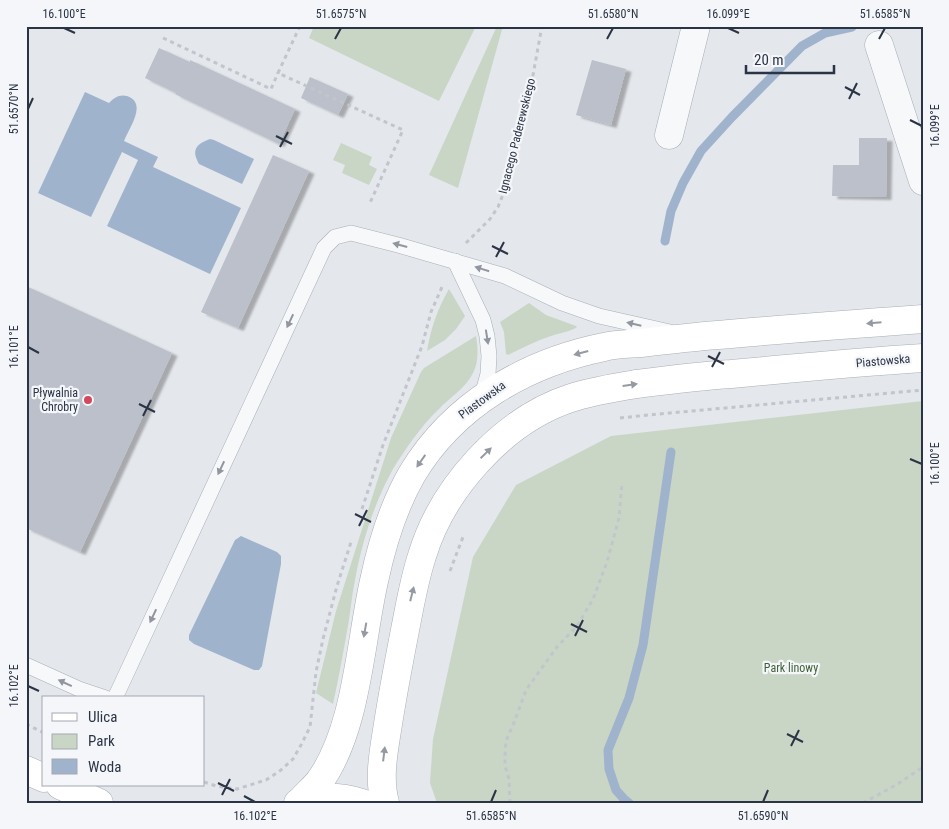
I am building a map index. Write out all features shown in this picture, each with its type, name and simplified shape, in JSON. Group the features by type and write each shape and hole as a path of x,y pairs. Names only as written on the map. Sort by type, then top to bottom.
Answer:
{"main road":[{"name":"Piastowska","path":"299,802 318,782 327,768 343,733 355,686 382,543 396,507 412,474 431,447 465,410 508,382 550,362 606,346 923,319"},
{"name":"Piastowska","path":"385,803 382,781 385,741 410,601 422,555 437,518 454,490 473,465 506,434 536,413 570,398 602,389 681,378 923,358"},
{"path":"26,770 42,777"},
{"path":"62,786 99,803"},
{"path":"299,802 333,797 362,803"}],"street":[{"path":"669,135 696,26"},
{"path":"879,45 923,181"}],"lane":[{"path":"116,696 324,248 335,238 351,233 454,261 505,276 562,303 599,316 648,328 698,337"},
{"path":"454,261 483,320 487,336 488,374 481,400"},
{"path":"26,665 79,690 99,696"}],"path":[{"path":"163,38 271,88 300,26"},
{"name":"Ignacego Paderewskiego","path":"360,514 383,445 422,346 431,312 454,261 465,244 490,219 504,196 529,95 542,26"},
{"path":"278,73 403,130 369,205"},
{"path":"618,418 923,390"},
{"path":"510,803 509,779 504,756 506,741 516,720 526,690 557,647 577,626 593,598 607,562 619,518 622,484"},
{"path":"448,575 466,531"},
{"path":"205,782 237,789 266,780 281,770 292,759 306,737 310,727 316,672 323,639 354,532"},
{"path":"26,724 42,732"},
{"path":"310,727 343,733"},
{"path":"863,803 896,785 923,767"}],"green space":[{"path":"314,26 476,26 439,101 309,38"},
{"path":"497,26 503,26 458,188 429,175"},
{"path":"341,143 372,157 369,165 377,169 369,185 342,173 345,165 333,160"},
{"path":"449,289 465,316 445,340 427,351 435,319"},
{"path":"529,303 546,315 577,327 540,340 508,355 506,354 504,332 500,322"},
{"path":"476,336 477,360 470,378 432,416 403,453 386,482 374,509 358,566 333,704 316,693 336,611 391,438 424,368"},
{"name":"Park linowy","path":"923,401 923,803 437,803 430,783 433,739 473,557 516,485 611,436"}],"water":[{"path":"85,92 109,103 119,96 127,96 133,99 137,110 124,141 158,157 153,167 241,208 210,274 107,226 138,160 122,152 91,217 38,193"},
{"path":"210,139 254,159 242,184 199,164 195,155 196,148 201,143"},
{"path":"241,536 277,552 281,556 262,666 259,670 254,670 194,644 189,640 189,635 235,540"}],"building":[{"path":"159,48 190,62 190,60 295,109 279,144 145,78"},
{"path":"592,60 626,69 611,125 576,115"},
{"path":"310,77 348,94 338,115 301,98"},
{"path":"859,138 887,138 886,197 832,196 833,165 859,165"},
{"path":"273,155 309,171 238,328 201,312"},
{"name":"Pływalnia Chrobry","path":"26,286 172,353 80,552 26,528"}],"waterway":[{"path":"665,241 671,211 683,183 701,151 802,46 825,33 852,27"},
{"path":"629,803 616,790 609,769 608,750 629,698 643,645 671,452"}],"place":[{"name":"Pływalnia Chrobry","path":"88,400"}]}
